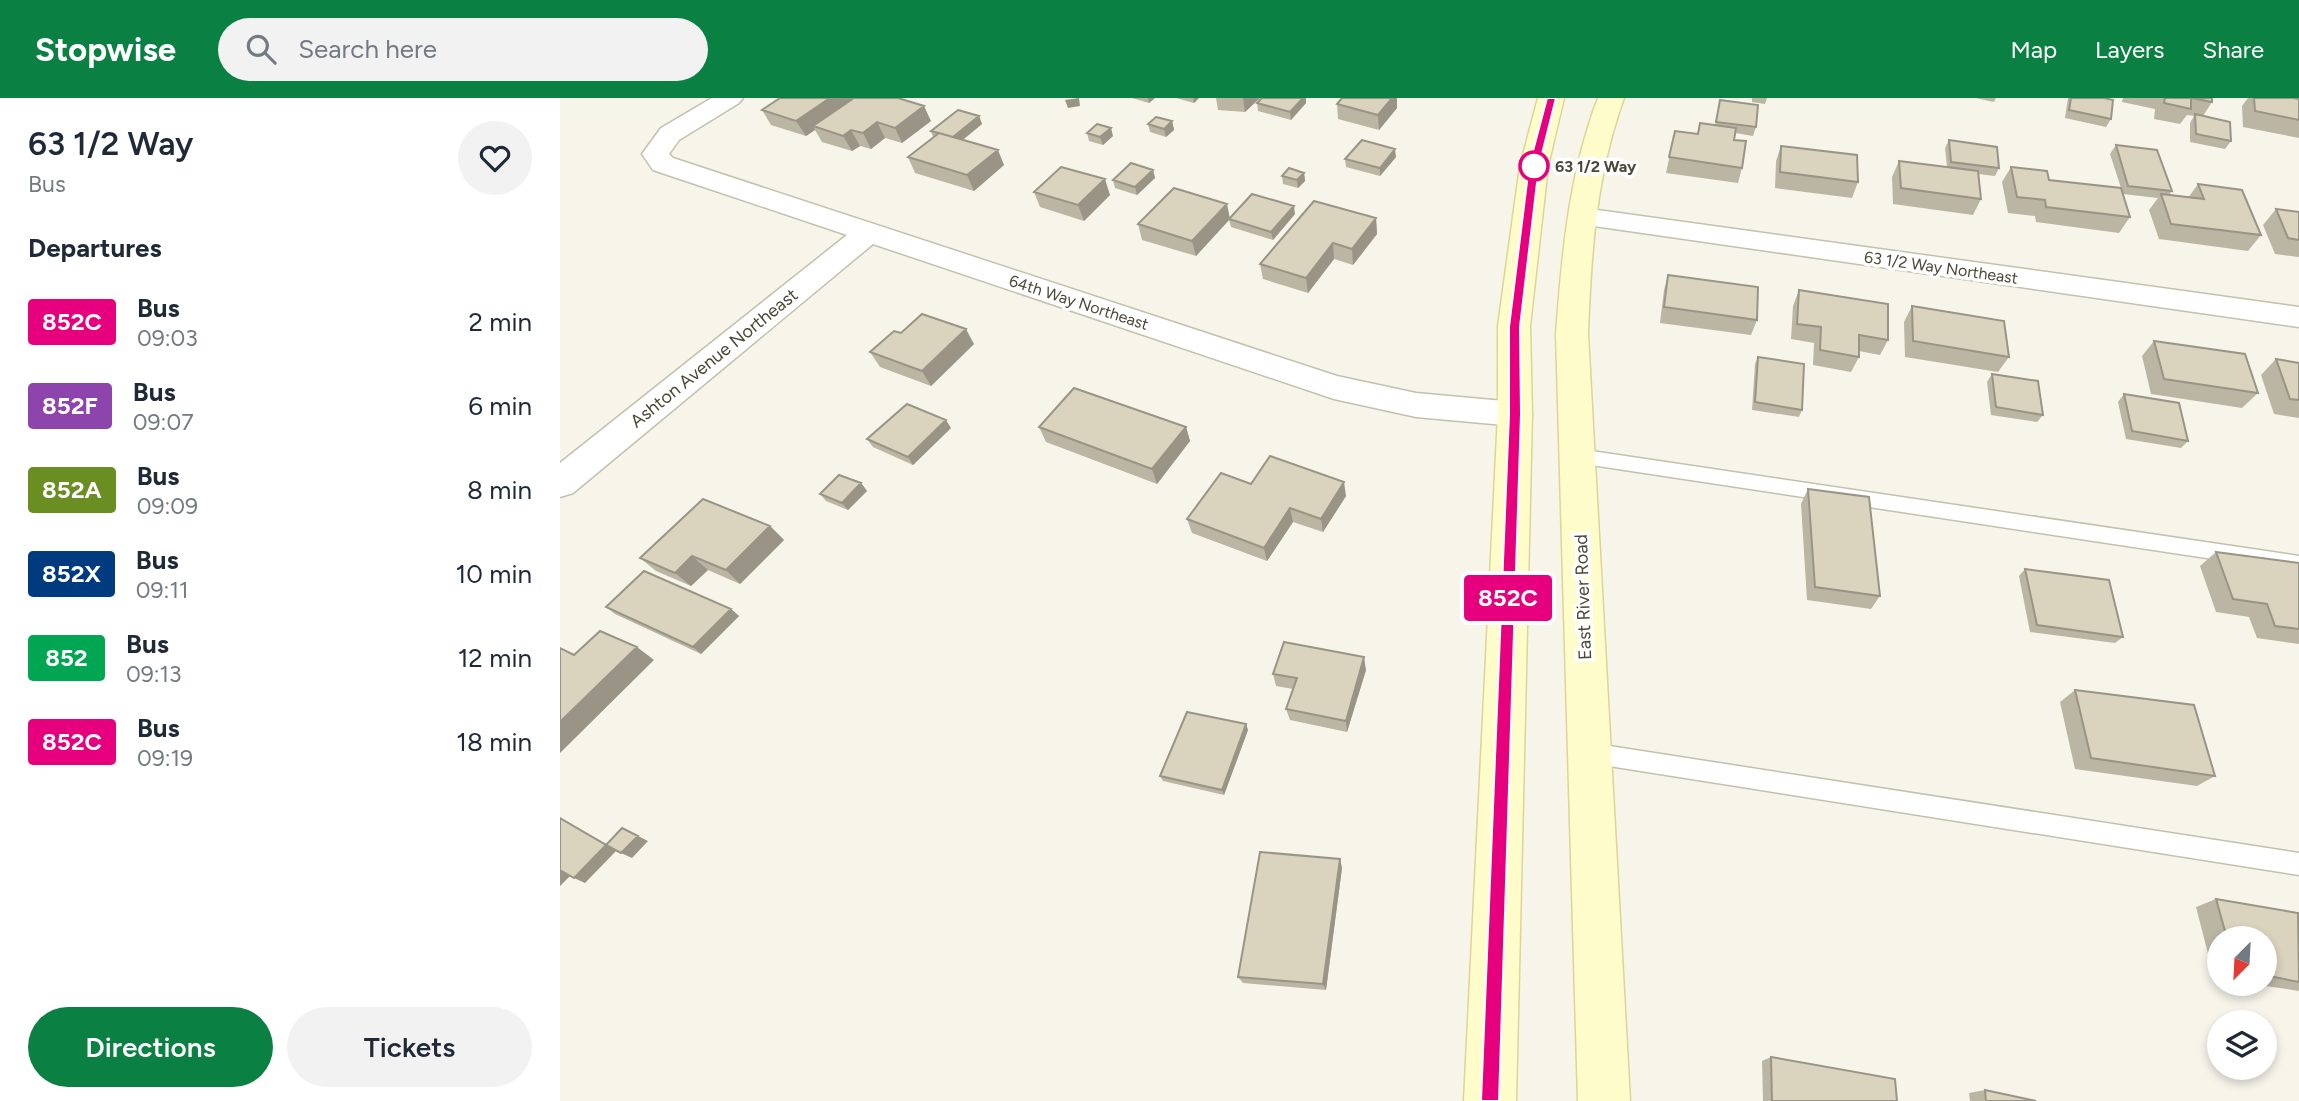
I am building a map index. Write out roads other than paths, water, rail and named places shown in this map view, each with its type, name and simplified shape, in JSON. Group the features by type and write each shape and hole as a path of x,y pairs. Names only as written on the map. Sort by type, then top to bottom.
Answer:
{"main road":[{"path":"1490,1101 1515,414 1514,327 1534,166 1551,98"},
{"name":"East River Road","path":"1604,1101 1572,334 1576,255 1590,167 1611,98"}],"street":[{"name":"64th Way Northeast","path":"730,98 670,134 655,154 663,164 1334,387 1416,405 1515,414"},
{"name":"63 1/2 Way Northeast","path":"1583,217 2299,317"},
{"name":"Ashton Avenue Northeast","path":"560,483 869,232"}],"lane":[{"path":"1577,456 2299,564"},
{"path":"1590,753 2299,864"}],"place":[{"name":"63 1/2 Way","path":"1534,166"}]}
